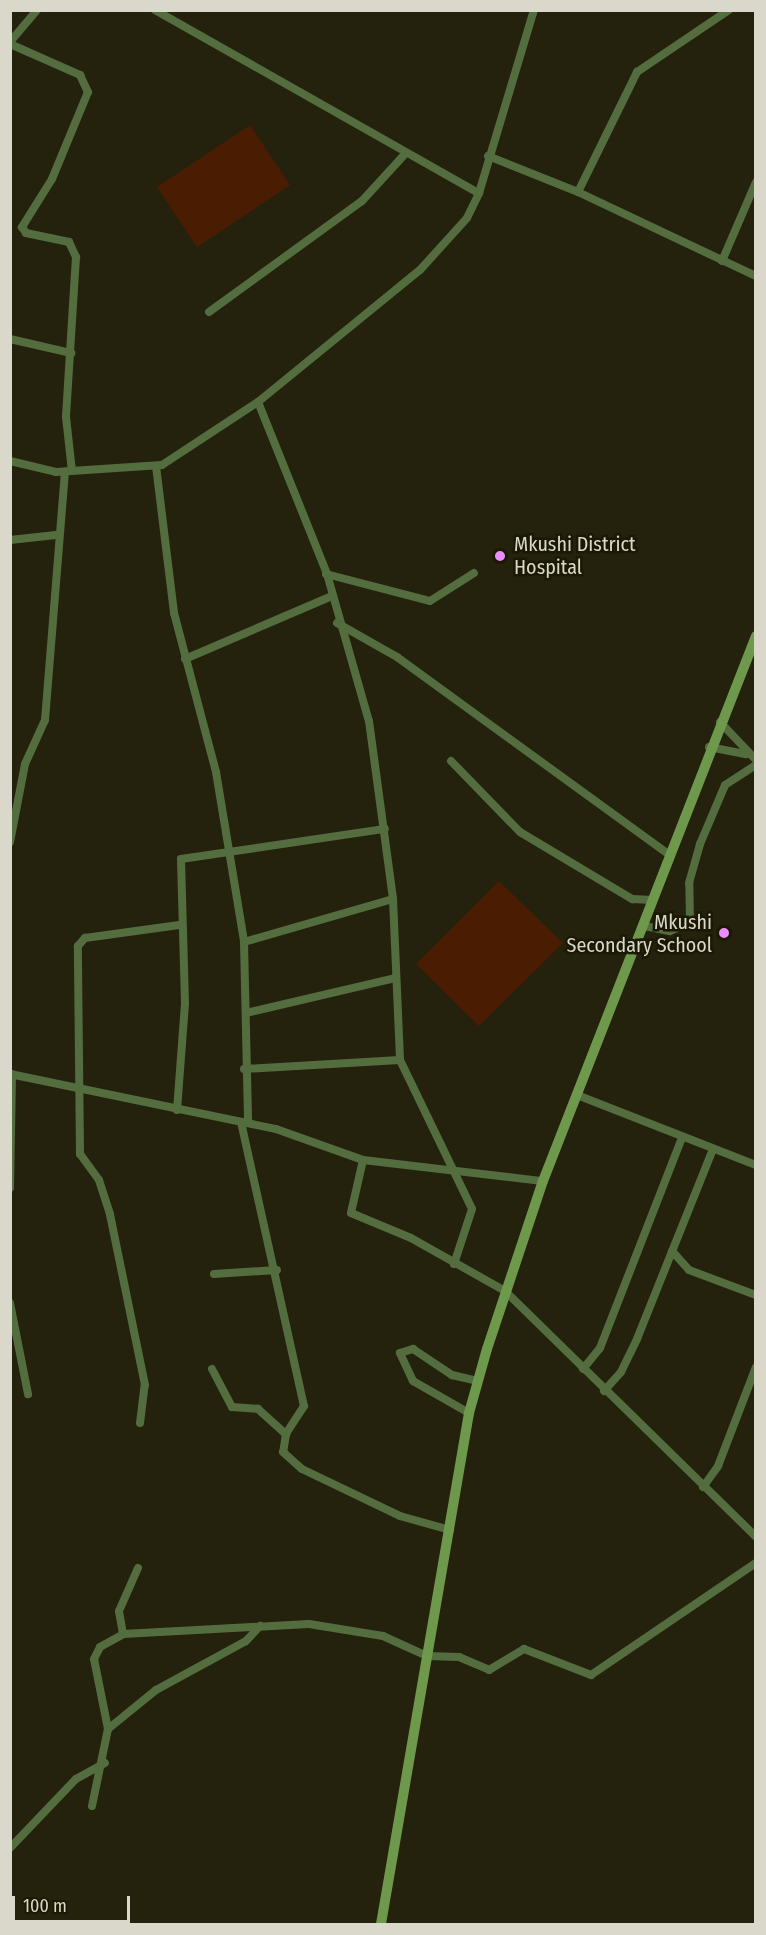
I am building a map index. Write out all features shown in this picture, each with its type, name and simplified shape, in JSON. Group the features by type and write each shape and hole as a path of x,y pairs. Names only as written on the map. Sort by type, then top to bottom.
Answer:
{"street":[{"path":"10,842 25,764 45,720 56,535 68,472 66,417 78,283 74,249 69,242 26,233 22,227 52,179 88,92 86,81 10,43 37,10"},
{"path":"155,10 479,193"},
{"path":"10,461 68,472 156,466 189,450 258,402 420,270 460,227 479,193 488,156 534,10"},
{"path":"578,192 637,72 729,10"},
{"path":"209,312 362,201 406,153"},
{"path":"488,156 578,192 756,276"},
{"path":"722,261 756,182"},
{"path":"10,339 71,353"},
{"path":"258,402 326,574 330,597 369,721 393,899 400,1060 472,1209 454,1264"},
{"path":"156,466 174,613 216,772 244,942 246,1013 244,1123 304,1406 286,1434 283,1452 302,1469 400,1516 450,1530"},
{"path":"10,540 56,535"},
{"path":"326,574 430,601 474,573"},
{"path":"185,659 330,597"},
{"path":"338,623 397,657 670,855"},
{"path":"381,1924 469,1413 478,1381 543,1181 644,926 719,721 756,636"},
{"path":"719,721 746,754 756,760"},
{"path":"709,747 746,754"},
{"path":"451,761 520,832 632,899 653,900"},
{"path":"644,926 670,931 690,922 689,883 700,844 725,785 756,765"},
{"path":"177,1110 185,1004 179,925 181,859 385,829"},
{"path":"244,942 393,899"},
{"path":"140,1424 145,1385 110,1214 99,1180 80,1154 80,941 179,925"},
{"path":"246,1013 395,978"},
{"path":"244,1069 400,1060"},
{"path":"10,1188 11,1074 80,1092 244,1123 363,1160 451,1168 543,1181"},
{"path":"576,1095 756,1165"},
{"path":"583,1369 600,1348 682,1138"},
{"path":"604,1391 627,1361 713,1149"},
{"path":"363,1160 351,1213 506,1291 604,1391 756,1537"},
{"path":"672,1251 689,1270 756,1295"},
{"path":"214,1274 277,1270"},
{"path":"10,1303 28,1394"},
{"path":"469,1413 413,1381 400,1353 413,1349 452,1375 478,1381"},
{"path":"703,1487 718,1466 756,1367"},
{"path":"212,1369 232,1407 258,1409 286,1434"},
{"path":"92,1806 105,1763 108,1729 94,1659 100,1647 123,1634 260,1626 358,1630 427,1656 459,1657 489,1670 524,1649 591,1675 756,1563"},
{"path":"123,1634 119,1611 138,1568"},
{"path":"108,1729 156,1690 246,1641 260,1626"},
{"path":"10,1848 76,1779 105,1763"}],"shaded area":[{"path":"250,125 290,185 197,247 157,187"},
{"path":"499,881 563,943 479,1026 416,964"}],"place":[{"name":"Mkushi District Hospital","path":"500,556"},
{"name":"Mkushi Secondary School","path":"724,933"}]}
